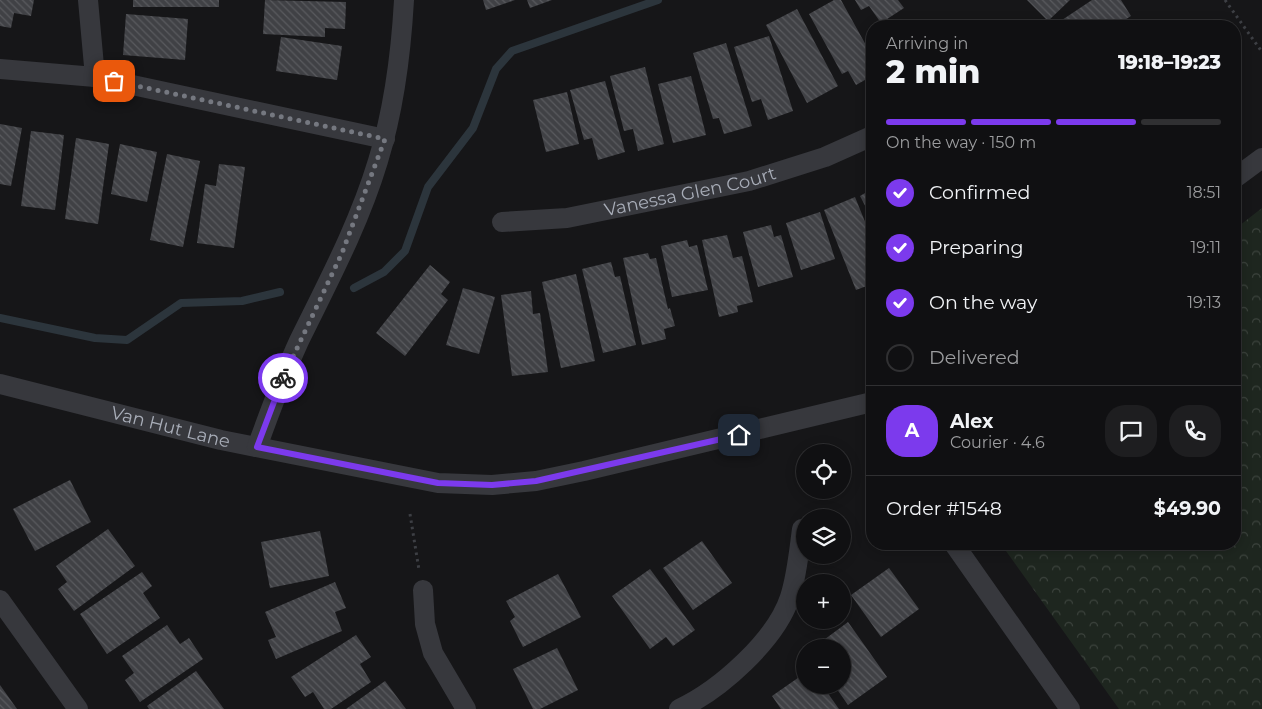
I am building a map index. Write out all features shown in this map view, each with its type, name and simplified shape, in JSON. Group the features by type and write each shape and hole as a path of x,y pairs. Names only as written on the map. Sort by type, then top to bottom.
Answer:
{"street":[{"path":"88,0 95,77"},
{"path":"257,447 280,385 342,253 385,139 401,52 404,0"},
{"path":"0,69 95,77 385,139"},
{"name":"Vanessa Glen Court","path":"502,222 567,218 749,181 825,157 866,139"},
{"path":"1241,174 1262,158"},
{"name":"Van Hut Lane","path":"0,384 221,440 438,483 492,485 536,481 574,473 866,403"},
{"path":"958,550 1070,709"},
{"path":"679,709 731,674 757,648 776,624 790,598 796,564"},
{"path":"423,590 424,624 433,653 466,709"},
{"path":"0,600 78,709"}],"path":[{"path":"1225,0 1239,20"},
{"path":"1241,22 1262,52"},
{"path":"410,514 423,590"}],"green space":[{"path":"1262,208 1262,709 1119,709 1005,550 1241,550 1241,224"}],"building":[{"path":"0,0 34,0 31,16 14,13 11,28 0,26"},
{"path":"133,0 219,0 219,7 133,7"},
{"path":"265,0 346,2 345,29 325,28 325,37 263,34"},
{"path":"483,0 515,0 486,10"},
{"path":"527,0 552,0 530,8"},
{"path":"834,0 841,0 866,45 866,79 856,85 848,71 842,74 809,14"},
{"path":"855,0 898,0 904,8 886,20 879,20 869,6 861,10"},
{"path":"1027,0 1070,0 1049,20"},
{"path":"1092,0 1121,0 1131,16 1125,20 1062,20"},
{"path":"797,9 838,86 807,103 766,25"},
{"path":"126,14 188,19 185,60 123,55"},
{"path":"769,36 793,111 768,120 761,99 752,102 734,47"},
{"path":"281,37 342,46 337,80 276,71"},
{"path":"726,43 752,126 724,134 719,118 713,119 693,53"},
{"path":"645,67 664,144 638,151 633,129 624,131 610,76"},
{"path":"691,76 706,135 673,143 658,84"},
{"path":"605,81 625,152 598,160 592,138 584,140 570,90"},
{"path":"567,92 579,144 546,152 533,100"},
{"path":"0,124 22,128 11,186 0,184"},
{"path":"31,131 64,135 55,210 21,206"},
{"path":"76,138 109,144 98,224 65,219"},
{"path":"120,144 157,152 147,202 111,194"},
{"path":"167,154 200,161 183,247 150,240"},
{"path":"219,164 245,167 234,248 197,243 205,184 216,186"},
{"path":"866,192 866,208 860,196"},
{"path":"855,197 866,224 866,286 856,290 824,210"},
{"path":"820,212 835,259 801,270 786,223"},
{"path":"771,225 774,237 781,235 793,277 758,287 743,232"},
{"path":"727,235 733,258 742,256 753,302 737,306 738,312 719,317 702,240"},
{"path":"687,240 689,247 697,245 708,290 672,297 661,246"},
{"path":"648,253 650,259 656,258 668,309 670,308 675,326 664,329 666,339 642,345 623,258"},
{"path":"611,262 615,277 620,276 636,345 603,353 582,269"},
{"path":"430,265 450,282 441,294 448,300 405,356 376,333"},
{"path":"576,274 595,361 561,368 542,282"},
{"path":"463,288 495,297 479,354 446,345"},
{"path":"531,291 533,314 540,313 548,372 512,376 501,295"},
{"path":"70,480 91,522 35,551 13,509"},
{"path":"108,529 135,566 74,611 58,589 67,582 56,566"},
{"path":"320,531 329,576 270,588 261,542"},
{"path":"702,541 732,583 693,610 663,568"},
{"path":"889,568 919,609 881,637 851,595"},
{"path":"650,569 695,630 673,646 666,637 650,649 612,596"},
{"path":"142,572 152,586 143,593 160,618 107,654 80,614"},
{"path":"558,574 581,617 523,647 510,621 515,617 506,601"},
{"path":"335,582 346,608 335,612 342,631 276,659 268,640 276,637 265,612"},
{"path":"167,625 180,644 189,638 203,659 140,702 125,680 134,673 122,656"},
{"path":"851,626 887,677 848,705 840,694 851,694 851,639 825,639 839,629 851,629"},
{"path":"356,635 371,657 360,664 371,682 331,709 324,709 313,692 305,697 291,677"},
{"path":"557,648 578,690 540,709 533,709 513,669"},
{"path":"196,671 224,709 149,709 147,706"},
{"path":"796,679 796,694 828,694 839,709 781,709 772,696"},
{"path":"385,681 406,709 346,709"},
{"path":"0,685 17,709 0,709"}],"waterway":[{"path":"354,288 384,272 405,251 428,187 473,128 496,69 512,51 658,0"},
{"path":"0,318 95,338 127,340 181,303 242,301 280,292"}],"way so far":[{"path":"114,81 385,139 360,210 342,253 283,378"}],"route":[{"path":"283,378 257,447 438,483 492,485 536,481 739,435"}]}
